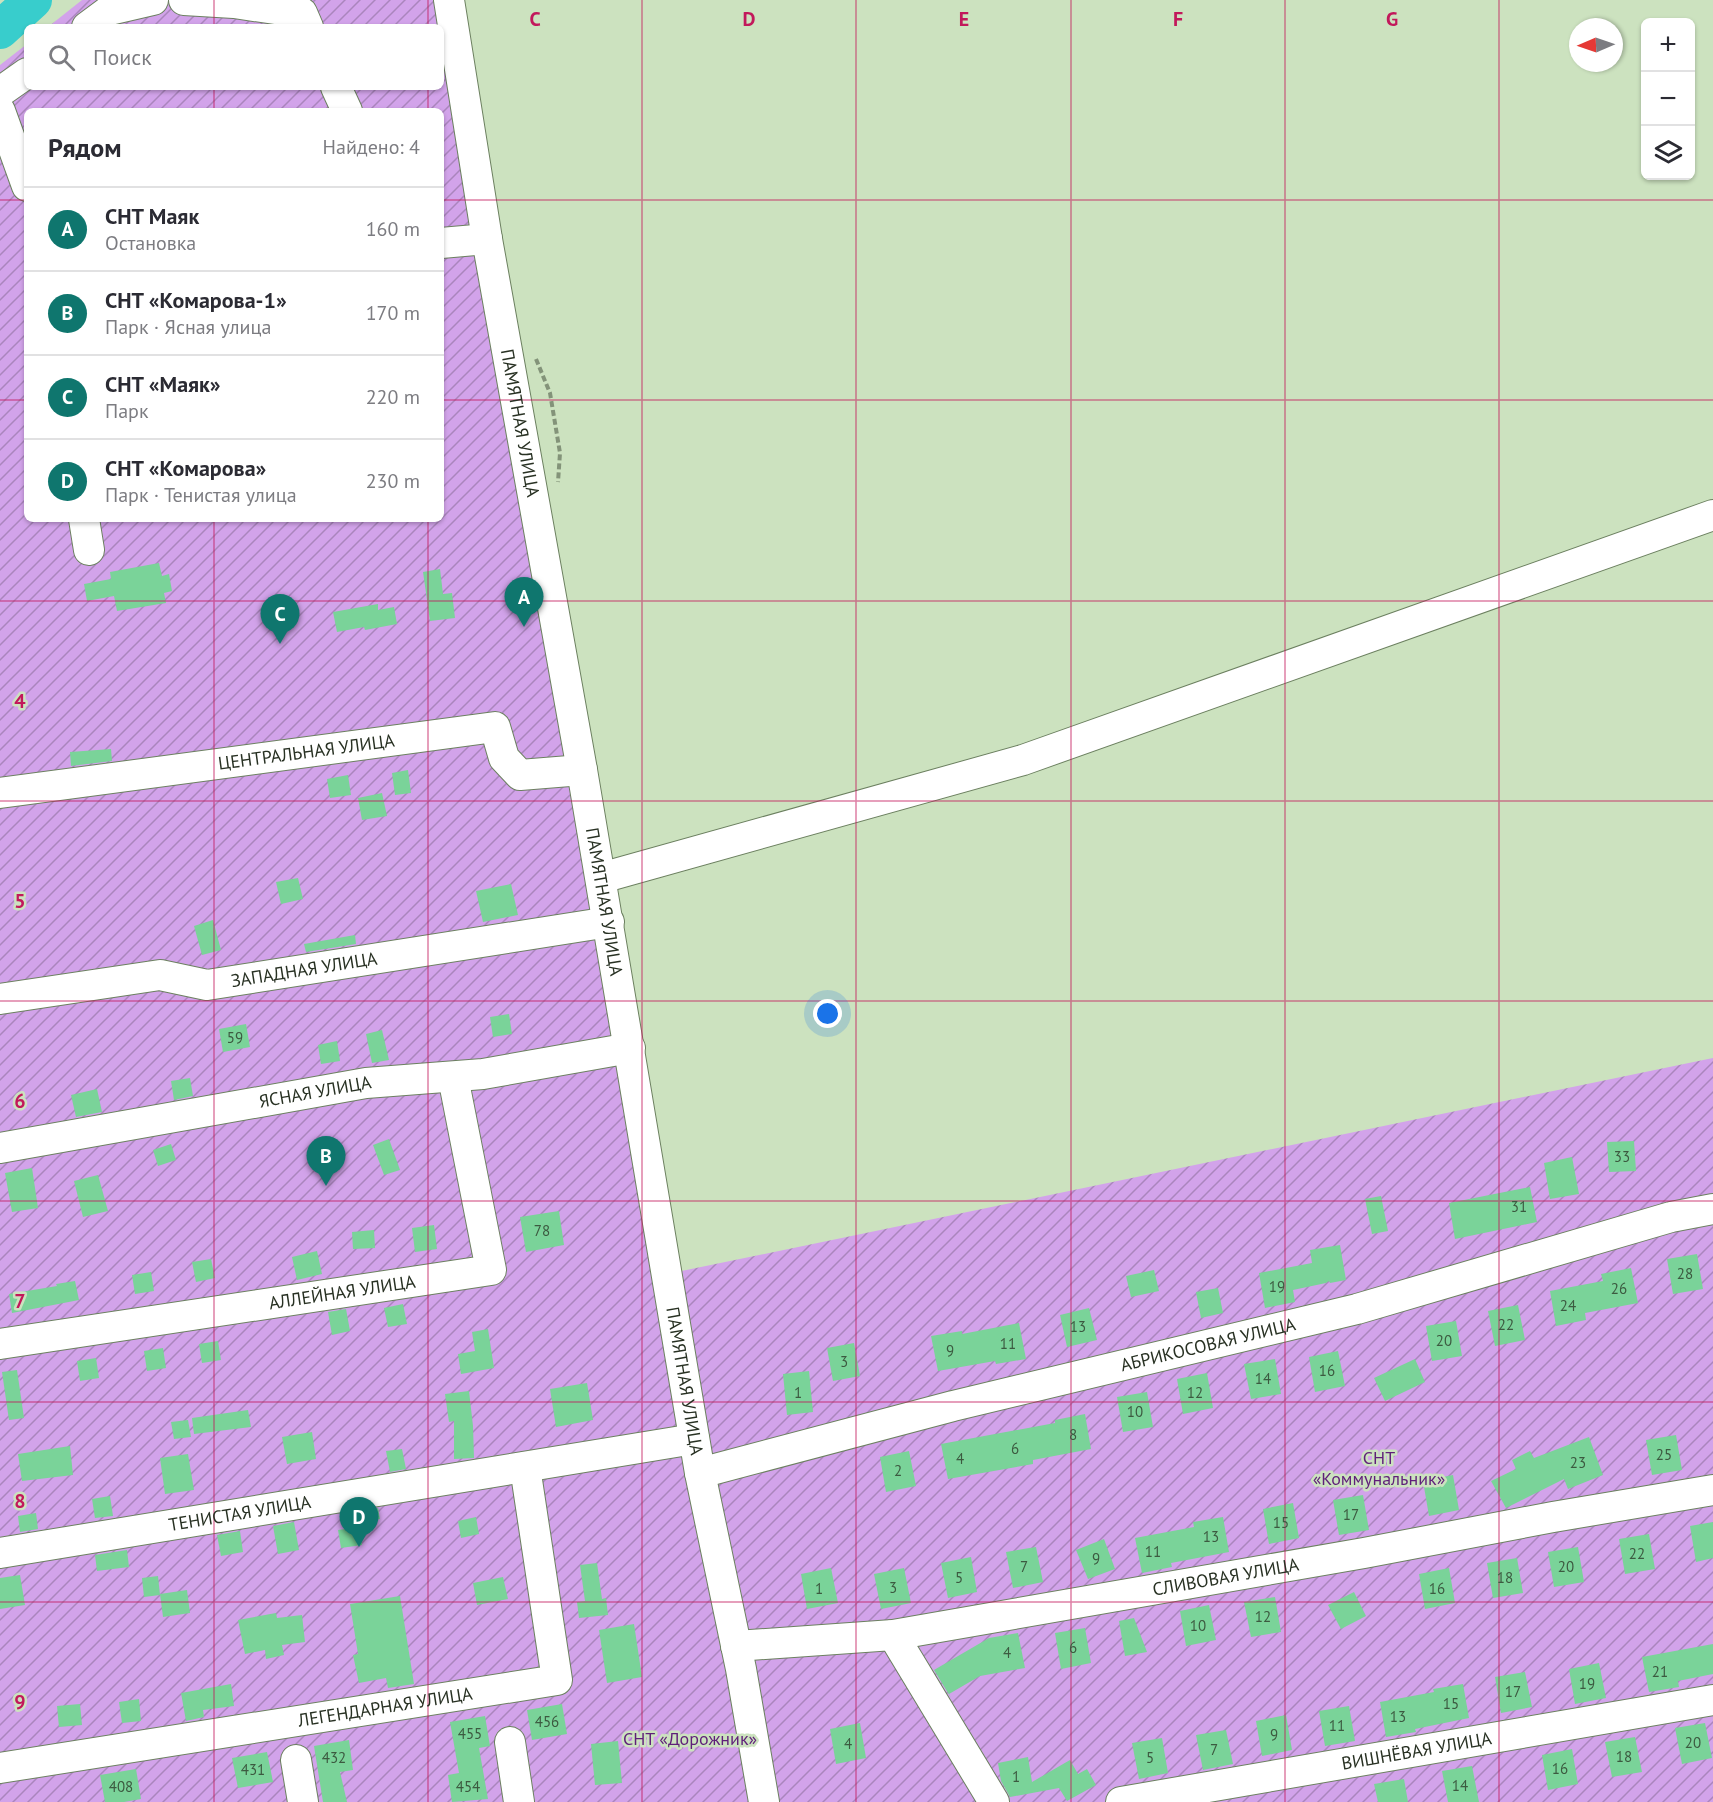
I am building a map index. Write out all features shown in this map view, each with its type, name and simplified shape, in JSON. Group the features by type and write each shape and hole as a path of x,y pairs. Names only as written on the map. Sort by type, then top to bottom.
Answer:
{"street":[{"path":"91,24 110,10 153,0"},
{"path":"184,0 234,3 302,13 307,24"},
{"name":"ПАМЯТНАЯ УЛИЦА","path":"449,0 487,239 609,922 694,1439 736,1646 764,1802"},
{"path":"0,92 24,74"},
{"path":"337,90 346,108"},
{"path":"0,111 24,178"},
{"path":"444,243 487,239"},
{"path":"601,878 1023,760 1713,514"},
{"path":"84,522 88,550"},
{"name":"ЦЕНТРАЛЬНАЯ УЛИЦА","path":"0,793 495,727 504,758 520,775 582,770"},
{"name":"ЗАПАДНАЯ УЛИЦА","path":"0,999 160,975 207,985 609,922"},
{"name":"ЯСНАЯ УЛИЦА","path":"0,1148 366,1083 483,1074 630,1048"},
{"name":"АЛЛЕЙНАЯ УЛИЦА","path":"0,1344 491,1270 453,1077"},
{"name":"АБРИКОСОВАЯ УЛИЦА","path":"700,1473 953,1406 1358,1309 1671,1217 1713,1209"},
{"name":"ТЕНИСТАЯ УЛИЦА","path":"0,1553 694,1439"},
{"name":"ЛЕГЕНДАРНАЯ УЛИЦА","path":"0,1767 557,1680 525,1467"},
{"name":"СЛИВОВАЯ УЛИЦА","path":"736,1646 893,1635 1713,1490"},
{"path":"893,1635 994,1802"},
{"name":"ВИШНЁВАЯ УЛИЦА","path":"1121,1802 1713,1700"},
{"path":"510,1742 519,1802"},
{"path":"296,1760 303,1802"}],"green space":[{"path":"82,0 449,0 667,1274 1713,1058 1713,1802 0,1802 0,65 24,46 24,90 444,90 444,24 52,24"}],"building":[{"path":"159,563 162,576 169,574 172,591 164,593 166,603 117,611 114,596 87,601 84,584 111,579 110,572"},
{"path":"440,569 443,594 452,593 455,618 430,621 423,572"},
{"path":"378,604 378,610 394,607 397,624 337,632 333,612"},
{"path":"111,749 112,761 71,766 70,752"},
{"path":"408,770 411,793 395,795 392,773"},
{"path":"348,775 351,795 330,798 327,779"},
{"path":"382,793 387,816 362,820 358,798"},
{"path":"298,878 303,899 281,904 276,882"},
{"path":"511,884 518,915 483,922 476,891"},
{"path":"213,920 221,950 202,955 194,926"},
{"path":"355,935 356,944 306,952 304,944"},
{"path":"509,1014 512,1034 493,1037 490,1017"},
{"path":"246,1024 250,1047 223,1052 219,1029"},
{"path":"382,1030 389,1060 372,1063 366,1034"},
{"path":"337,1041 340,1061 321,1064 318,1045"},
{"path":"190,1078 193,1096 174,1100 171,1081"},
{"path":"97,1089 102,1112 76,1117 71,1095"},
{"path":"389,1139 400,1170 384,1175 373,1145"},
{"path":"1634,1141 1636,1171 1609,1172 1607,1142"},
{"path":"171,1144 176,1160 158,1166 153,1150"},
{"path":"1572,1157 1579,1194 1550,1199 1544,1163"},
{"path":"32,1168 38,1208 12,1212 5,1173"},
{"path":"98,1175 108,1211 83,1217 74,1181"},
{"path":"1530,1187 1537,1222 1455,1239 1449,1203"},
{"path":"1381,1196 1388,1231 1372,1234 1365,1199"},
{"path":"559,1211 564,1245 526,1252 520,1217"},
{"path":"434,1225 437,1249 415,1252 412,1228"},
{"path":"374,1230 375,1248 353,1249 352,1232"},
{"path":"1340,1245 1346,1280 1330,1283 1329,1281 1293,1290 1295,1302 1265,1308 1259,1273 1312,1263 1310,1250"},
{"path":"317,1251 322,1274 297,1280 292,1257"},
{"path":"1697,1254 1703,1289 1673,1294 1667,1259"},
{"path":"211,1259 215,1278 196,1282 192,1262"},
{"path":"1631,1268 1638,1303 1585,1313 1586,1320 1556,1326 1550,1291 1603,1281 1601,1274"},
{"path":"1154,1270 1159,1291 1131,1297 1126,1276"},
{"path":"151,1272 154,1291 135,1294 132,1275"},
{"path":"75,1281 79,1300 12,1313 9,1294"},
{"path":"1218,1288 1223,1313 1201,1318 1196,1292"},
{"path":"403,1304 407,1324 388,1327 384,1308"},
{"path":"1518,1305 1525,1340 1495,1346 1488,1311"},
{"path":"1089,1308 1097,1340 1067,1347 1060,1315"},
{"path":"346,1309 350,1331 332,1335 328,1312"},
{"path":"1456,1321 1462,1356 1432,1361 1426,1326"},
{"path":"1019,1323 1026,1359 996,1364 995,1361 938,1371 931,1336 962,1331 962,1334"},
{"path":"488,1329 494,1368 461,1374 458,1354 475,1351 472,1332"},
{"path":"218,1341 221,1360 202,1363 199,1344"},
{"path":"854,1343 860,1376 833,1381 827,1348"},
{"path":"163,1348 166,1368 147,1371 144,1351"},
{"path":"1338,1351 1345,1386 1315,1392 1309,1357"},
{"path":"96,1358 99,1378 80,1381 77,1361"},
{"path":"1275,1359 1281,1394 1251,1399 1244,1364"},
{"path":"1415,1359 1425,1382 1385,1401 1374,1378"},
{"path":"17,1370 24,1418 9,1420 2,1372"},
{"path":"809,1371 813,1412 787,1415 783,1374"},
{"path":"1207,1373 1213,1408 1183,1414 1177,1379"},
{"path":"587,1383 593,1420 556,1427 550,1389"},
{"path":"469,1391 474,1458 454,1459 454,1421 449,1422 445,1394"},
{"path":"1147,1392 1153,1427 1123,1432 1117,1397"},
{"path":"248,1410 251,1427 194,1434 192,1418"},
{"path":"1085,1414 1091,1449 1033,1460 1033,1464 948,1479 941,1444 1055,1423 1055,1420"},
{"path":"188,1420 191,1437 174,1439 171,1422"},
{"path":"312,1432 316,1459 287,1464 282,1437"},
{"path":"1676,1435 1682,1470 1652,1475 1646,1440"},
{"path":"1589,1437 1603,1475 1568,1489 1564,1479 1506,1508 1491,1481 1516,1469 1512,1460 1530,1451 1534,1458"},
{"path":"70,1446 73,1475 22,1481 18,1454"},
{"path":"402,1449 406,1469 390,1472 386,1451"},
{"path":"909,1451 916,1486 886,1492 880,1457"},
{"path":"188,1454 194,1490 165,1494 160,1458"},
{"path":"1453,1475 1459,1510 1429,1516 1423,1481"},
{"path":"1363,1495 1369,1530 1339,1535 1333,1500"},
{"path":"110,1496 113,1516 95,1518 92,1499"},
{"path":"1293,1503 1299,1538 1269,1544 1263,1509"},
{"path":"378,1508 380,1519 352,1524 350,1513"},
{"path":"36,1513 38,1529 20,1532 18,1516"},
{"path":"476,1517 479,1534 461,1538 458,1521"},
{"path":"1223,1517 1229,1552 1171,1563 1172,1567 1142,1573 1135,1538 1194,1527 1193,1522"},
{"path":"294,1522 299,1550 278,1554 273,1526"},
{"path":"1713,1522 1713,1558 1696,1562 1690,1526"},
{"path":"360,1527 362,1545 341,1548 338,1530"},
{"path":"240,1531 243,1552 221,1556 217,1535"},
{"path":"1649,1534 1655,1569 1625,1574 1619,1539"},
{"path":"1104,1539 1115,1569 1088,1579 1076,1550"},
{"path":"1036,1547 1043,1582 1013,1588 1006,1552"},
{"path":"1578,1547 1584,1582 1554,1587 1548,1552"},
{"path":"127,1550 129,1567 97,1571 95,1555"},
{"path":"971,1557 977,1592 948,1598 941,1563"},
{"path":"1517,1558 1523,1593 1493,1598 1487,1563"},
{"path":"597,1563 602,1599 606,1598 608,1615 579,1618 577,1602 585,1601 580,1565"},
{"path":"831,1568 838,1603 807,1609 801,1574"},
{"path":"904,1568 911,1603 881,1609 874,1574"},
{"path":"1449,1568 1455,1603 1425,1609 1419,1574"},
{"path":"20,1575 25,1605 0,1609 0,1578"},
{"path":"158,1576 160,1595 144,1597 142,1578"},
{"path":"503,1577 508,1599 477,1605 473,1583"},
{"path":"187,1590 190,1613 163,1617 160,1594"},
{"path":"1354,1592 1366,1616 1341,1629 1328,1605"},
{"path":"400,1596 414,1684 388,1688 386,1678 359,1683 353,1655 358,1654 350,1604"},
{"path":"1275,1597 1281,1632 1251,1637 1244,1602"},
{"path":"1209,1605 1216,1640 1186,1646 1180,1611"},
{"path":"276,1613 277,1618 302,1615 305,1642 282,1645 284,1655 266,1659 265,1650 245,1654 238,1620"},
{"path":"1134,1618 1147,1652 1125,1656 1119,1621"},
{"path":"634,1624 642,1677 607,1683 599,1630"},
{"path":"1085,1628 1091,1663 1061,1669 1055,1633"},
{"path":"1018,1633 1025,1668 980,1676 949,1694 951,1698 934,1670 989,1638"},
{"path":"1713,1644 1713,1674 1678,1681 1679,1687 1649,1692 1642,1657"},
{"path":"1599,1663 1606,1698 1575,1704 1569,1669"},
{"path":"1525,1672 1532,1707 1501,1713 1495,1677"},
{"path":"231,1684 234,1706 203,1710 204,1717 186,1721 181,1693"},
{"path":"1463,1684 1469,1718 1415,1729 1416,1732 1386,1737 1380,1702"},
{"path":"139,1699 141,1721 122,1723 119,1702"},
{"path":"80,1704 82,1725 59,1727 57,1706"},
{"path":"562,1704 567,1734 532,1740 527,1710"},
{"path":"1349,1706 1355,1741 1325,1746 1319,1711"},
{"path":"1286,1715 1292,1750 1262,1756 1256,1721"},
{"path":"485,1716 490,1746 479,1748 488,1799 452,1802 448,1775 459,1773 450,1722"},
{"path":"860,1723 866,1758 836,1764 830,1729"},
{"path":"1705,1723 1712,1758 1682,1764 1675,1728"},
{"path":"1226,1730 1233,1764 1203,1770 1196,1735"},
{"path":"1635,1737 1642,1772 1612,1777 1605,1742"},
{"path":"1162,1738 1168,1773 1139,1779 1132,1743"},
{"path":"349,1740 353,1770 340,1772 347,1802 323,1802 314,1746"},
{"path":"618,1741 622,1783 595,1785 591,1744"},
{"path":"1572,1749 1578,1784 1548,1790 1542,1755"},
{"path":"267,1752 273,1782 238,1788 232,1758"},
{"path":"1028,1757 1032,1782 1070,1760 1078,1774 1087,1769 1096,1785 1067,1801 1059,1788 1010,1797 1001,1781 998,1763"},
{"path":"1472,1766 1479,1802 1448,1802 1442,1771"},
{"path":"136,1769 141,1799 105,1802 100,1775"},
{"path":"1404,1779 1408,1802 1378,1802 1374,1784"}],"waterway":[{"path":"0,30 33,0"}],"place":[{"name":"СНТ Маяк","path":"524,627"},
{"name":"СНТ «Маяк»","path":"280,644"},
{"name":"СНТ «Комарова-1»","path":"326,1186"},
{"name":"СНТ «Комарова»","path":"359,1547"}],"park label":[{"name":"СНТ «Коммунальник»","path":"1379,1468"},
{"name":"СНТ «Дорожник»","path":"690,1739"}]}
